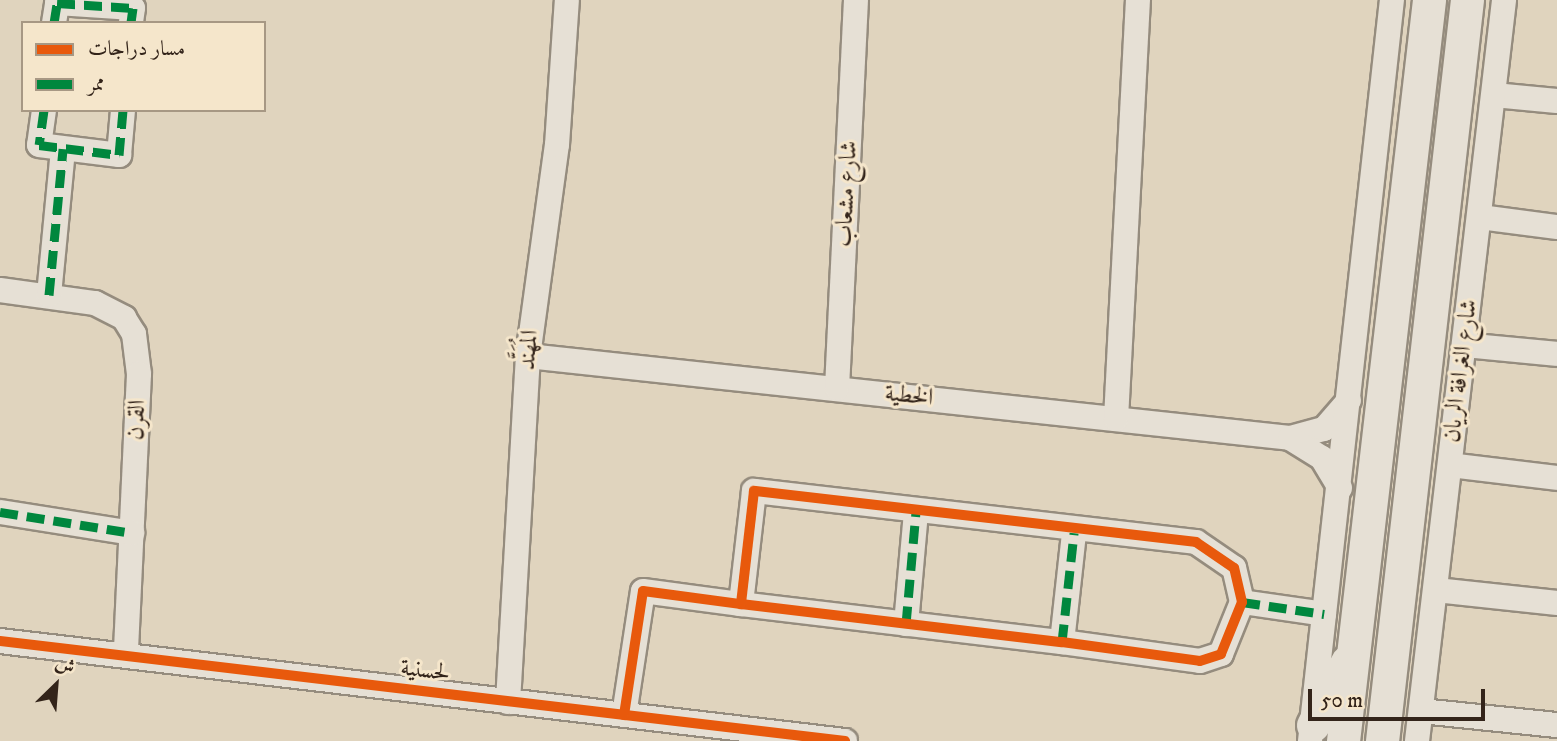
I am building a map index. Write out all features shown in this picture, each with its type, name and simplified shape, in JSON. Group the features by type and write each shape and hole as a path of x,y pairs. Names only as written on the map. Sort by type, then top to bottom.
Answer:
{"main road":[{"path":"1343,741 1429,0"},
{"name":"شارع الغرافة الريان","path":"1382,741 1467,0"},
{"path":"1311,733 1355,648"}],"street":[{"name":"المُهَنَّد","path":"508,702 528,356 557,145 567,0"},
{"name":"شارع مشعاب","path":"837,388 856,0"},
{"path":"1116,419 1138,0"},
{"path":"1311,733 1392,0"},
{"name":"شارع الغرافة الريان","path":"1417,741 1504,0"},
{"path":"54,21 57,3 132,8 131,21"},
{"path":"1494,95 1557,101"},
{"path":"44,112 40,145 119,155 123,112"},
{"path":"49,295 63,149"},
{"path":"1480,217 1557,226"},
{"name":"القرن","path":"0,290 49,295 112,309 134,334 139,374 125,654"},
{"path":"1464,345 1557,354"},
{"name":"الخطية","path":"528,356 1290,438 1324,429 1349,400"},
{"name":"الخطية","path":"1290,438 1322,457 1340,488"},
{"path":"1450,465 1557,478"},
{"path":"624,715 641,592 1200,661 1221,654 1236,631 1242,602 1234,568 1213,548 1074,533 754,491 741,604"},
{"path":"906,624 916,511"},
{"path":"0,512 132,533"},
{"path":"1062,642 1074,533"},
{"path":"1436,590 1557,603"},
{"path":"1242,602 1324,614"},
{"name":"لحسنية","path":"0,640 624,715 687,732 845,741"},
{"path":"1421,711 1557,725"}],"marked path":[{"path":"54,21 57,3 133,8 131,21"},
{"path":"44,112 39,145 119,155 123,112"},
{"path":"49,295 63,149"},
{"path":"906,624 916,511"},
{"path":"0,512 132,533"},
{"path":"1062,642 1074,533"},
{"path":"1242,602 1324,614"}],"cycle path":[{"path":"624,715 643,591 741,604 1062,642 1200,661 1221,654 1242,602 1234,568 1196,542 754,491 741,604"},
{"path":"0,641 845,741"}]}
